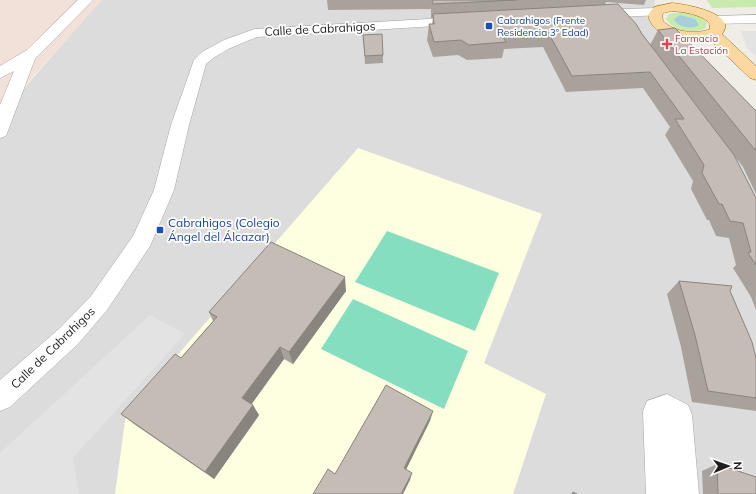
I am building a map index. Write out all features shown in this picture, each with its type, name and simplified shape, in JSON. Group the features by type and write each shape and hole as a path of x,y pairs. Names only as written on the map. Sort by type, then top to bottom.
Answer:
{"main road":[{"path":"686,0 699,11 756,74"},
{"path":"699,11 672,7 659,11 666,29 674,33 696,37 714,27"},
{"path":"674,33 694,52"}],"street":[{"path":"0,132 5,113 28,57 86,0"},
{"path":"589,11 659,11 638,21 589,11"},
{"path":"714,27 756,19"},
{"name":"Calle de Cabrahigos","path":"0,398 69,336 99,303 142,240 164,190 180,126 199,63 206,55 229,43 255,33 482,20"},
{"path":"0,73 33,52"},
{"path":"661,494 657,411 667,408 678,415 684,494"}],"shaded area":[{"path":"0,0 102,0 5,107 0,116"},
{"path":"101,0 655,0 652,19 756,118 756,494 0,494 0,120 8,107"},
{"path":"741,31 756,31 756,56 747,48"},
{"path":"358,148 542,214 484,363 546,394 513,494 403,494 403,476 382,394 337,481 320,494 115,494 126,414","holes":["346,291 293,364 284,359 248,409 259,416 214,479 184,366"]},
{"path":"150,315 185,334 73,458 79,494 0,494 0,453"}],"green space":[{"path":"707,0 756,0 756,7 712,8"},
{"path":"680,12 698,16 707,22 706,28 696,31 684,31 669,23 666,19 669,14"},
{"path":"387,231 499,273 475,331 355,282"},
{"path":"353,299 468,351 444,409 321,349"}],"water":[{"path":"680,15 695,19 699,25 696,27 681,26 674,19"}],"building":[{"path":"432,0 516,0 433,4"},
{"path":"618,4 636,24 734,155 756,198 756,265 748,253 751,252 743,223 730,221 722,204 719,204 702,173 704,165 675,119 684,119 650,72 572,76 548,32 501,34 506,42 469,45 461,40 434,42 429,24 434,24 433,14"},
{"path":"675,28 756,111 756,151 658,30"},
{"path":"382,34 383,55 365,56 363,35"},
{"path":"271,242 345,277 289,352 280,347 242,398 253,405 205,472 121,414 175,354 181,358 217,317 209,312"},
{"path":"679,281 732,286 730,291 752,342 756,358 756,398 708,391 695,335"},
{"path":"386,385 433,411 404,468 412,473 401,494 313,494 328,469 335,474"},
{"path":"717,464 756,477 756,494 718,494"}],"place":[{"name":"Cabrahigos (Frente Residencia 3º Edad)","path":"489,26"},
{"name":"Farmacia La Estación","path":"667,44"},
{"name":"Cabrahigos (Colegio Ángel del Álcazar)","path":"160,230"}]}
